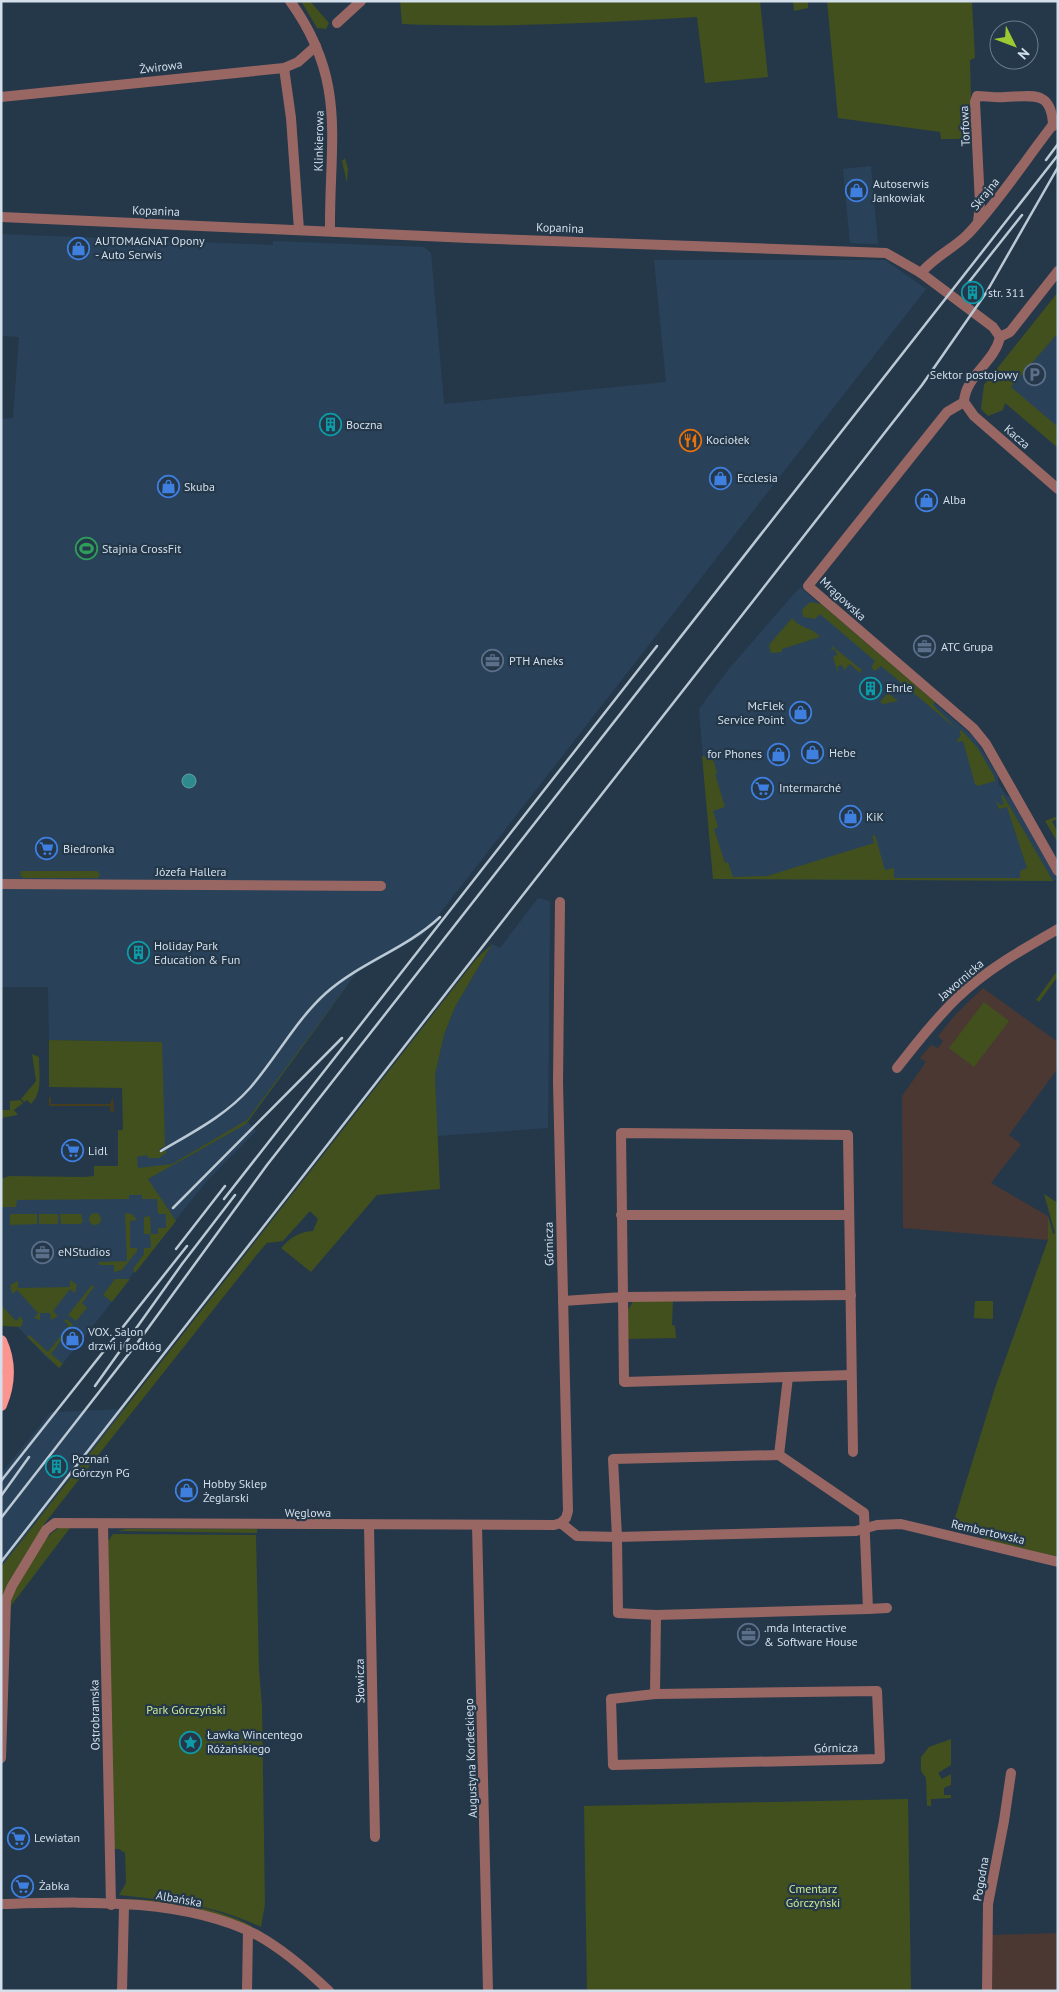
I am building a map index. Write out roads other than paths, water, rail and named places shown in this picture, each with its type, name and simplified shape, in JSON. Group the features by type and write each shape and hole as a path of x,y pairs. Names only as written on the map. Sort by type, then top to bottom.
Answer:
{"main road":[{"path":"1,1341 7,1358 9,1376 1,1405"}],"street":[{"name":"Klinkierowa","path":"290,1 302,18 316,46 327,78 333,113 330,231"},
{"path":"337,23 361,1"},
{"name":"Żwirowa","path":"1,97 284,68 298,62 316,46"},
{"path":"284,68 291,118 299,230"},
{"name":"Torfowa","path":"978,222 980,204 975,102 977,96 1028,96 1042,98 1050,107 1055,122"},
{"name":"Skrajna","path":"921,274 929,264 955,246 993,206 1055,122"},
{"name":"Kopanina","path":"1,217 469,238 886,252 921,274 993,327 1000,337"},
{"path":"964,402 968,386 995,352 1000,337 1010,332 1058,271"},
{"name":"Kacza","path":"964,402 974,416 1058,489"},
{"name":"Mrągowska","path":"964,402 947,412 808,586 974,728 986,744 1058,871"},
{"name":"Józefa Hallera","path":"1,884 381,886"},
{"name":"Górnicza","path":"560,902 558,1082 568,1511 566,1518 561,1523"},
{"name":"Jawornicka","path":"897,1068 925,1032 957,998 990,972 1058,929"},
{"path":"851,1375 624,1382 621,1133 848,1135 853,1452"},
{"path":"621,1215 848,1215"},
{"path":"563,1301 623,1296 850,1295"},
{"path":"779,1455 788,1377"},
{"path":"868,1609 864,1512 779,1455 613,1459 618,1613 656,1615 868,1609 887,1608"},
{"name":"Węglowa","path":"1,1758 6,1600 12,1586 46,1530 54,1523 104,1525 370,1526 554,1525 561,1523"},
{"path":"561,1523 576,1536 617,1537 856,1531 866,1528"},
{"name":"Rembertowska","path":"866,1528 878,1525 901,1524 1058,1562"},
{"name":"Ostrobramska","path":"104,1525 111,1905"},
{"name":"Augustyna Kordeckiego","path":"477,1525 488,1991"},
{"name":"Słowicza","path":"370,1526 376,1837"},
{"path":"655,1694 656,1615"},
{"name":"Górnicza","path":"877,1691 880,1759 613,1764 611,1699 655,1694 877,1691"},
{"name":"Pogodna","path":"987,1991 988,1904 1011,1774"},
{"name":"Albańska","path":"1,1904 111,1905 184,1911 248,1931 292,1958 329,1991"},
{"path":"122,1991 124,1906"},
{"path":"247,1991 248,1931"}],"railway":[{"path":"1046,160 1058,144"},
{"path":"1,1518 138,1342 267,1165 1058,155"},
{"path":"1,1562 922,385 986,293 1058,167"},
{"path":"965,287 1022,215"},
{"path":"224,1199 657,646"},
{"path":"161,1151 208,1123 240,1098 260,1076 305,1015 326,993 354,973 413,938 440,917"},
{"path":"173,1208 342,1038"},
{"path":"176,1249 225,1186"},
{"path":"95,1386 182,1264 235,1195"},
{"path":"1,1481 187,1246"},
{"path":"1,1496 29,1457"}],"place":[{"name":"Autoserwis Jankowiak","path":"857,191"},
{"name":"AUTOMAGNAT Opony - Auto Serwis","path":"79,248"},
{"name":"str. 311","path":"972,293"},
{"name":"Sektor postojowy","path":"1034,375"},
{"name":"Boczna","path":"330,425"},
{"name":"Kociołek","path":"690,440"},
{"name":"Ecclesia","path":"721,478"},
{"name":"Skuba","path":"168,487"},
{"name":"Alba","path":"927,500"},
{"name":"Stajnia CrossFit","path":"86,549"},
{"name":"ATC Grupa","path":"925,647"},
{"name":"PTH Aneks","path":"493,661"},
{"name":"Ehrle","path":"870,688"},
{"name":"McFlek Service Point","path":"800,713"},
{"name":"Hebe","path":"813,753"},
{"name":"for Phones","path":"778,754"},
{"name":"Intermarché","path":"763,788"},
{"name":"KiK","path":"850,817"},
{"name":"Biedronka","path":"47,849"},
{"name":"Holiday Park Education & Fun","path":"138,953"},
{"name":"Lidl","path":"72,1151"},
{"name":"eNStudios","path":"42,1252"},
{"name":"VOX. Salon drzwi i podłóg","path":"72,1339"},
{"name":"Poznań Górczyn PG","path":"56,1466"},
{"name":"Hobby Sklep Żeglarski","path":"187,1491"},
{"name":".mda Interactive & Software House","path":"748,1635"},
{"name":"Ławka Wincentego Różańskiego","path":"191,1742"},
{"name":"Lewiatan","path":"18,1838"},
{"name":"Żabka","path":"23,1886"}],"park label":[{"name":"Park Górczyński","path":"186,1710"},
{"name":"Cmentarz Górczyński","path":"813,1896"}]}
